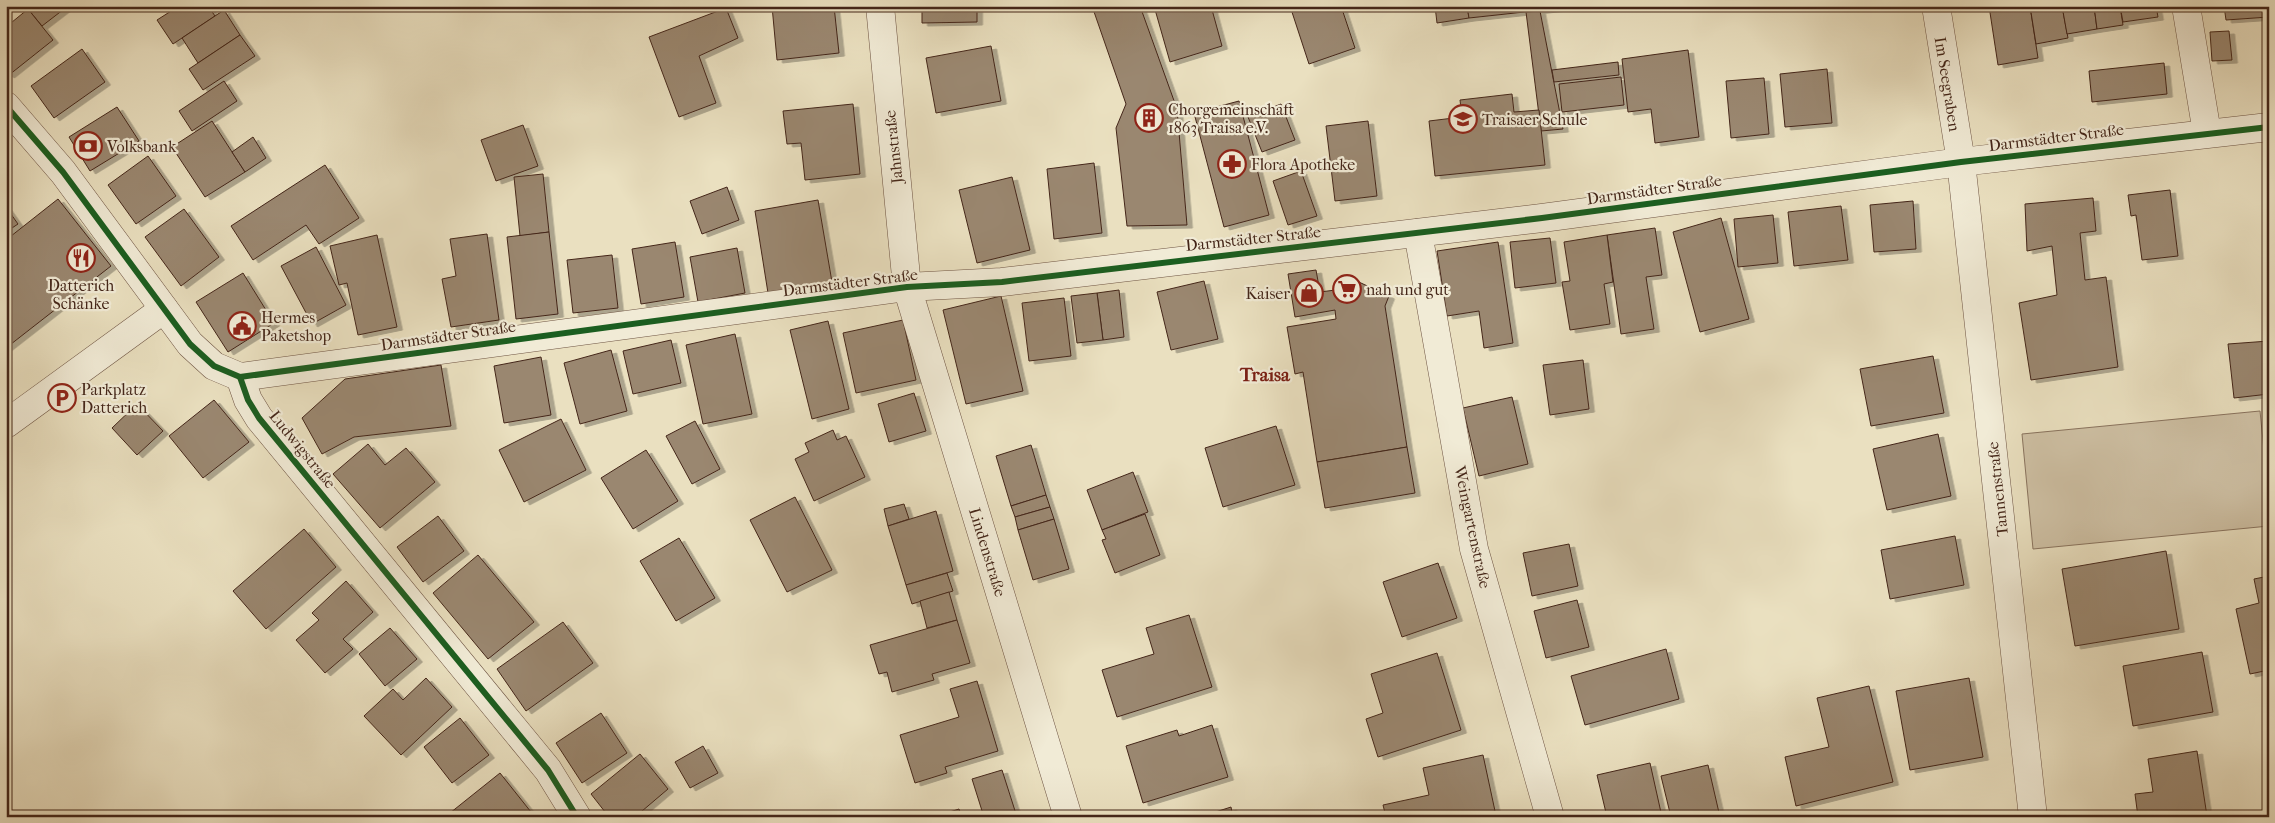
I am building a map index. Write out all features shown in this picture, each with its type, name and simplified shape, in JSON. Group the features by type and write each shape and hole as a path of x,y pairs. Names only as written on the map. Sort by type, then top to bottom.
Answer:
{"street":[{"name":"Jahnstraße","path":"880,6 907,287"},
{"name":"Im Seegraben","path":"1936,6 1961,162"},
{"path":"2186,6 2207,133"},
{"path":"6,106 63,172 190,344 214,366 240,378"},
{"name":"Darmstädter Straße","path":"240,378 907,287 1002,282 1418,233 1961,162 2269,127"},
{"name":"Tannenstraße","path":"1961,162 2033,817"},
{"name":"Weingartenstraße","path":"1418,233 1474,549 1550,817"},
{"name":"Lindenstraße","path":"907,287 1068,817"},
{"path":"6,424 164,309"},
{"name":"Ludwigstraße","path":"240,378 248,400 259,418 548,770 577,817"}],"shaded area":[{"path":"2260,411 2269,501 2269,526 2033,549 2022,434"}],"building":[{"path":"32,6 68,6 42,26 28,9"},
{"path":"179,6 208,6 215,16 173,44 157,20"},
{"path":"772,6 834,6 839,53 777,60"},
{"path":"922,6 977,6 977,22 922,23"},
{"name":"Chorgemeinschaft 1863 Traisa e.V.","path":"1092,6 1140,6 1177,109 1187,225 1127,226 1116,128 1126,104"},
{"path":"1154,6 1211,6 1222,46 1170,62"},
{"path":"1290,6 1341,6 1355,48 1309,64"},
{"path":"1435,6 1467,6 1469,18 1437,23"},
{"path":"1467,6 1580,6 1469,18"},
{"path":"1989,6 2030,6 2038,58 1998,65"},
{"path":"2030,6 2062,6 2068,38 2036,44"},
{"path":"2062,6 2094,6 2097,29 2067,34"},
{"path":"2094,6 2120,6 2123,25 2097,29"},
{"path":"2120,6 2156,6 2158,17 2123,22"},
{"path":"2224,6 2269,6 2269,17 2226,20"},
{"path":"726,8 738,38 699,56 716,103 679,117 649,37"},
{"path":"28,9 53,40 9,75 6,73 6,27"},
{"path":"224,10 240,35 198,63 182,38"},
{"path":"1540,11 1563,129 1541,131 1526,12"},
{"path":"2229,31 2232,60 2212,61 2210,32"},
{"path":"240,35 255,56 203,90 189,69"},
{"path":"991,46 1001,101 936,113 926,58"},
{"path":"82,49 105,82 54,118 31,86"},
{"path":"1688,50 1699,137 1655,143 1651,109 1628,112 1622,59"},
{"path":"1618,62 1619,75 1554,82 1552,70"},
{"path":"2164,63 2167,94 2092,102 2089,71"},
{"path":"1827,69 1832,123 1785,127 1780,74"},
{"path":"1621,77 1624,105 1562,112 1559,84"},
{"path":"1764,78 1769,134 1731,138 1726,81"},
{"path":"224,81 237,101 192,131 179,111"},
{"path":"1512,94 1514,112 1539,110 1545,165 1435,176 1429,121 1462,117 1460,100"},
{"name":"Flora Apotheke","path":"1239,101 1269,215 1224,227 1194,113"},
{"path":"853,104 860,174 805,180 801,143 787,144 783,111"},
{"path":"1281,104 1295,140 1262,152 1248,117"},
{"path":"117,107 139,141 90,171 69,137"},
{"path":"212,121 245,172 205,197 172,147"},
{"path":"1368,121 1377,196 1335,201 1326,126"},
{"path":"523,125 538,166 496,181 481,140"},
{"path":"253,137 266,158 245,172 232,152"},
{"path":"148,156 176,196 136,224 108,185"},
{"path":"1094,163 1102,233 1054,239 1047,169"},
{"path":"325,165 359,218 319,244 306,225 253,260 231,226"},
{"path":"1301,171 1317,216 1288,225 1273,181"},
{"path":"543,174 549,232 520,236 514,177"},
{"path":"1012,177 1030,250 977,263 959,190"},
{"path":"727,187 739,220 702,234 690,201"},
{"path":"2170,190 2178,256 2142,260 2136,215 2131,216 2128,195"},
{"path":"2093,198 2096,231 2080,233 2085,280 2106,277 2118,367 2031,380 2019,303 2057,295 2052,246 2027,251 2025,204"},
{"path":"58,199 111,266 6,348 6,240"},
{"path":"818,200 832,282 768,293 755,211"},
{"path":"1913,201 1916,249 1874,252 1870,205"},
{"path":"1841,206 1848,260 1794,266 1788,212"},
{"path":"6,207 18,224 6,232"},
{"path":"184,209 219,257 181,286 145,237"},
{"path":"1773,215 1778,263 1738,267 1734,219"},
{"path":"1721,218 1749,319 1700,332 1673,232"},
{"path":"1655,228 1662,275 1646,277 1654,329 1621,334 1607,235"},
{"path":"549,232 558,314 516,319 507,237"},
{"path":"487,234 499,320 451,327 442,279 456,276 450,239"},
{"path":"377,235 397,327 358,335 347,283 339,285 330,246"},
{"path":"1607,235 1613,282 1604,284 1610,324 1570,330 1562,282 1570,281 1564,242"},
{"path":"1550,238 1556,283 1515,288 1510,242"},
{"path":"675,242 684,297 641,304 632,249"},
{"path":"1498,242 1513,343 1484,348 1479,311 1447,316 1437,251"},
{"path":"316,247 346,305 312,324 281,266"},
{"path":"737,248 745,293 698,302 690,257"},
{"path":"612,255 618,308 573,313 567,260"},
{"path":"1316,270 1320,292 1343,289 1348,277 1389,296 1385,306 1407,447 1317,462 1303,372 1295,374 1287,327 1336,319 1335,310 1295,317 1288,274"},
{"path":"243,273 274,323 228,352 196,302"},
{"path":"1204,281 1218,339 1171,350 1157,292"},
{"path":"1119,290 1124,337 1103,340 1097,293"},
{"path":"1097,293 1103,340 1077,343 1071,296"},
{"path":"1001,296 1023,391 966,404 943,310"},
{"path":"1064,298 1071,356 1029,361 1022,303"},
{"path":"903,320 916,380 856,393 843,333"},
{"path":"828,321 849,409 812,419 790,330"},
{"path":"735,334 752,414 703,424 686,345"},
{"path":"671,340 681,383 633,394 623,351"},
{"path":"2269,341 2269,394 2234,398 2228,344"},
{"path":"611,350 627,411 580,424 564,363"},
{"path":"1933,356 1944,413 1871,426 1860,369"},
{"path":"541,357 551,415 504,423 494,366"},
{"path":"1583,360 1589,409 1550,415 1543,365"},
{"path":"441,365 451,426 354,437 322,454 302,418 345,379"},
{"path":"914,393 926,431 889,442 878,404"},
{"path":"1512,397 1528,464 1479,476 1463,408"},
{"path":"214,400 249,442 203,478 169,436"},
{"path":"137,404 163,431 137,455 112,428"},
{"path":"561,419 586,470 524,502 499,450"},
{"path":"695,421 720,469 692,484 666,436"},
{"path":"1276,426 1295,485 1223,507 1205,448"},
{"path":"833,430 837,440 846,436 865,477 814,501 795,459 809,452 805,443"},
{"path":"1938,434 1951,496 1887,510 1873,449"},
{"path":"368,444 385,465 406,448 435,482 380,528 333,474"},
{"path":"1031,445 1046,495 1011,506 996,456"},
{"path":"1407,447 1415,493 1325,508 1317,462"},
{"path":"646,450 678,501 633,529 601,478"},
{"path":"1133,472 1148,512 1102,530 1087,490"},
{"path":"1046,495 1050,507 1015,517 1011,506"},
{"path":"795,497 832,570 787,592 750,520"},
{"path":"904,504 909,519 888,526 884,509"},
{"path":"1050,507 1054,519 1018,530 1015,517"},
{"path":"936,511 953,571 906,585 888,526"},
{"path":"1145,514 1160,555 1115,573 1102,540 1106,539 1102,530"},
{"path":"438,516 464,551 423,582 397,547"},
{"path":"1054,519 1069,569 1033,580 1018,530"},
{"path":"304,529 336,567 266,629 233,591"},
{"path":"1955,536 1964,585 1890,599 1881,550"},
{"path":"679,538 715,598 676,621 640,561"},
{"path":"1569,544 1578,586 1532,596 1523,553"},
{"path":"2166,551 2179,629 2075,646 2062,569"},
{"path":"478,555 534,622 488,659 433,593"},
{"path":"1438,563 1457,618 1402,637 1383,582"},
{"path":"947,573 953,591 912,604 906,585"},
{"path":"2269,576 2269,670 2250,674 2236,609 2259,603 2254,579"},
{"path":"346,581 373,612 343,639 353,649 325,673 296,640 319,620 312,613"},
{"path":"949,592 957,620 927,628 920,601"},
{"path":"1577,600 1589,647 1546,658 1534,611"},
{"path":"1189,615 1212,687 1117,717 1102,670 1154,654 1146,628"},
{"path":"957,620 970,663 932,674 934,680 892,692 887,672 879,674 870,645"},
{"path":"563,622 593,663 526,711 497,669"},
{"path":"390,628 417,659 385,686 359,654"},
{"path":"1666,649 1679,699 1585,725 1571,676"},
{"path":"2202,652 2213,712 2133,726 2123,666"},
{"path":"1437,653 1461,730 1378,757 1366,719 1383,713 1371,674"},
{"path":"426,678 452,707 401,755 364,716 393,689 403,700"},
{"path":"1969,678 1983,757 1910,770 1896,691"},
{"path":"977,681 998,751 945,767 947,773 915,783 900,735 959,717 950,689"},
{"path":"1869,686 1893,782 1796,806 1785,757 1829,747 1817,698"},
{"path":"601,713 627,753 582,783 556,743"},
{"path":"460,718 489,755 452,783 424,747"},
{"path":"1212,725 1228,777 1143,803 1126,746 1177,730 1179,736"},
{"path":"703,746 718,773 690,788 675,762"},
{"path":"2197,751 2207,816 2138,817 2135,794 2153,792 2148,759"},
{"path":"640,754 668,789 635,817 609,817 591,794"},
{"path":"1483,755 1495,811 1469,817 1386,817 1383,805 1429,795 1423,768"},
{"path":"1650,763 1662,817 1607,817 1597,775"},
{"path":"1708,765 1720,817 1671,817 1661,776"},
{"path":"1002,770 1017,817 972,817 983,814 972,779"},
{"path":"500,773 535,817 445,817"},
{"path":"1231,807 1233,817 1200,817"},
{"path":"959,809 962,817 934,817"}],"cycle path":[{"path":"6,106 63,172 190,344 214,366 240,377 248,400 259,418 548,770 577,817"},
{"path":"240,377 907,287 1002,282 1542,218 1961,162 2269,127"}],"place":[{"name":"Chorgemeinschaft 1863 Traisa e.V.","path":"1149,118"},
{"name":"Traisaer Schule","path":"1463,119"},
{"name":"Volksbank","path":"88,146"},
{"name":"Flora Apotheke","path":"1232,164"},
{"name":"Datterich Schänke","path":"81,258"},
{"name":"nah und gut","path":"1347,289"},
{"name":"Kaiser","path":"1309,293"},
{"name":"Hermes Paketshop","path":"242,326"},
{"name":"Parkplatz Datterich","path":"62,398"}],"district":[{"name":"Traisa","path":"1265,374"}]}
